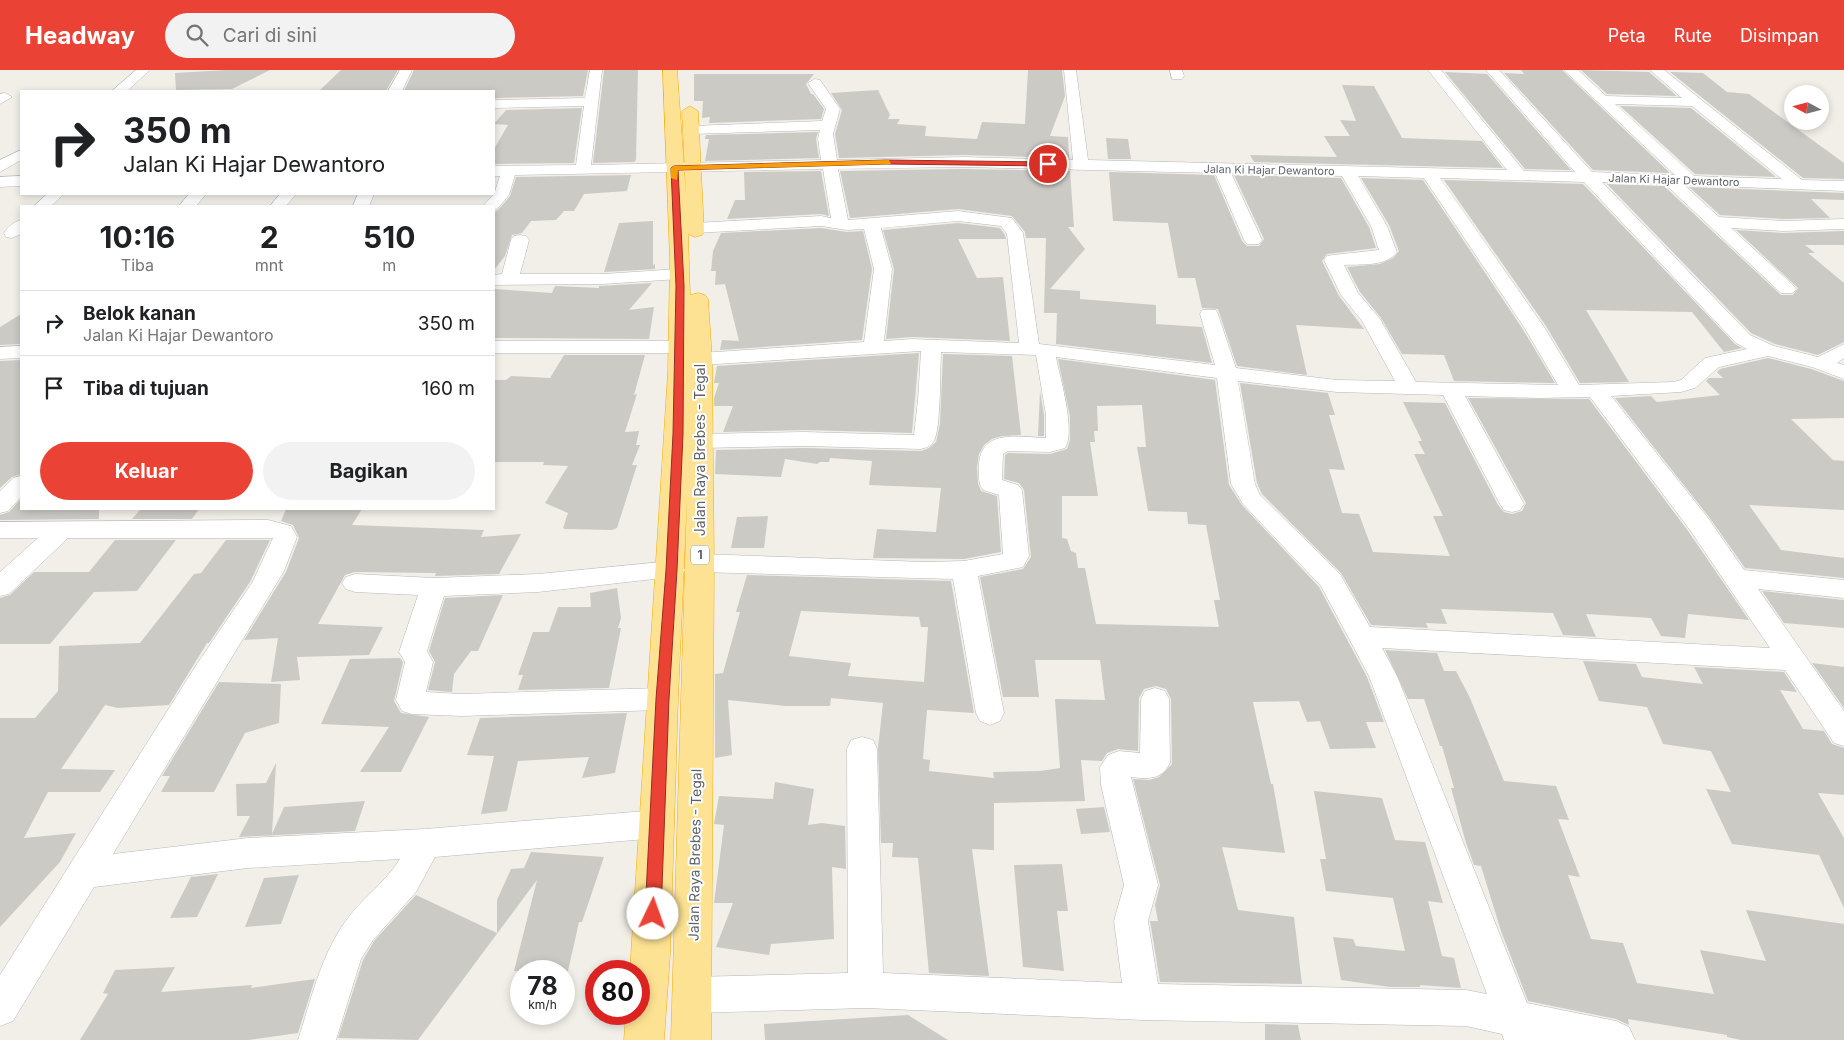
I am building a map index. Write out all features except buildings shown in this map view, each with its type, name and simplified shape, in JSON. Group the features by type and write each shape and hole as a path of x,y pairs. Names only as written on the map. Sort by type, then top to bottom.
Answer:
{"highway":[{"name":"Jalan Raya Brebes - Tegal","path":"670,70 695,228 693,351 699,441 700,563 691,1040"},
{"name":"Jalan Raya Brebes - Tegal","path":"644,1040 658,824 662,699 672,570 678,434 693,351 679,274 684,168 691,130 687,70"}],"street":[{"path":"120,90 144,70"},
{"path":"396,90 406,70"},
{"path":"583,168 596,70"},
{"path":"1070,70 1081,165"},
{"path":"1434,70 1520,176"},
{"path":"1492,70 1588,177 1732,330 1743,339 1766,351 1822,363 1844,373"},
{"path":"1570,70 1689,180"},
{"path":"1656,70 1798,184"},
{"path":"814,83 832,109 827,125 828,163 841,224"},
{"path":"1602,100 1696,102"},
{"path":"495,104 592,102"},
{"path":"691,130 827,125"},
{"path":"0,167 20,155"},
{"name":"Jalan Ki Hajar Dewantoro","path":"501,171 828,163 1081,165 1668,179 1844,186"},
{"path":"1221,169 1252,240"},
{"path":"492,205 501,195 501,171"},
{"path":"1348,172 1380,226 1388,252 1380,257 1333,260 1350,295 1370,319 1410,389"},
{"path":"1429,174 1534,327 1584,391 1699,524 1844,734"},
{"path":"1668,179 1787,289"},
{"path":"0,182 20,181"},
{"path":"43,205 55,195"},
{"path":"188,205 197,195"},
{"path":"279,205 287,195"},
{"path":"695,228 822,221 841,224 872,224 958,216 995,219 1010,223 1015,233 1038,349 1057,415 1056,443 1003,444 992,451 990,460 991,485 1010,490 1015,560 964,570 925,571 700,563"},
{"path":"1713,222 1783,226 1844,224"},
{"path":"872,224 883,269 876,314 874,348"},
{"path":"520,240 502,280 602,279 679,274"},
{"path":"1209,314 1227,373 1243,484 1251,499 1331,580 1383,676 1519,1029"},
{"path":"495,347 693,351 931,346 1038,349 1337,386 1451,390 1584,391 1674,388 1688,384 1712,362 1766,351"},
{"path":"699,441 804,439 921,442 924,438 929,400 931,346"},
{"path":"1822,363 1844,350"},
{"path":"0,353 20,352"},
{"path":"1451,390 1512,504"},
{"path":"0,505 20,484"},
{"path":"0,530 62,530 246,518 282,532 285,537 281,551 270,574 227,640 0,1008"},
{"path":"0,588 62,530"},
{"path":"356,583 434,587 538,583 672,570"},
{"path":"964,570 990,713"},
{"path":"1736,578 1844,589"},
{"path":"434,587 413,652 419,662 410,700 412,703 461,705 662,699"},
{"path":"1362,637 1793,660"},
{"path":"1143,1002 1131,921 1141,885 1116,785 1115,767 1119,764 1154,765 1155,699"},
{"path":"862,750 866,990"},
{"path":"84,873 248,853 425,843 658,824"},
{"path":"317,1040 341,965 356,936 374,912 399,888 413,868 425,843"},
{"path":"693,995 866,990 1143,1002 1466,1008 1519,1029 1616,1040"}],"slow traffic":[{"path":"675,178 674,168 889,162"}],"route":[{"path":"653,914 662,699 672,570 678,434 680,286 674,168 886,162 1048,164"}]}
